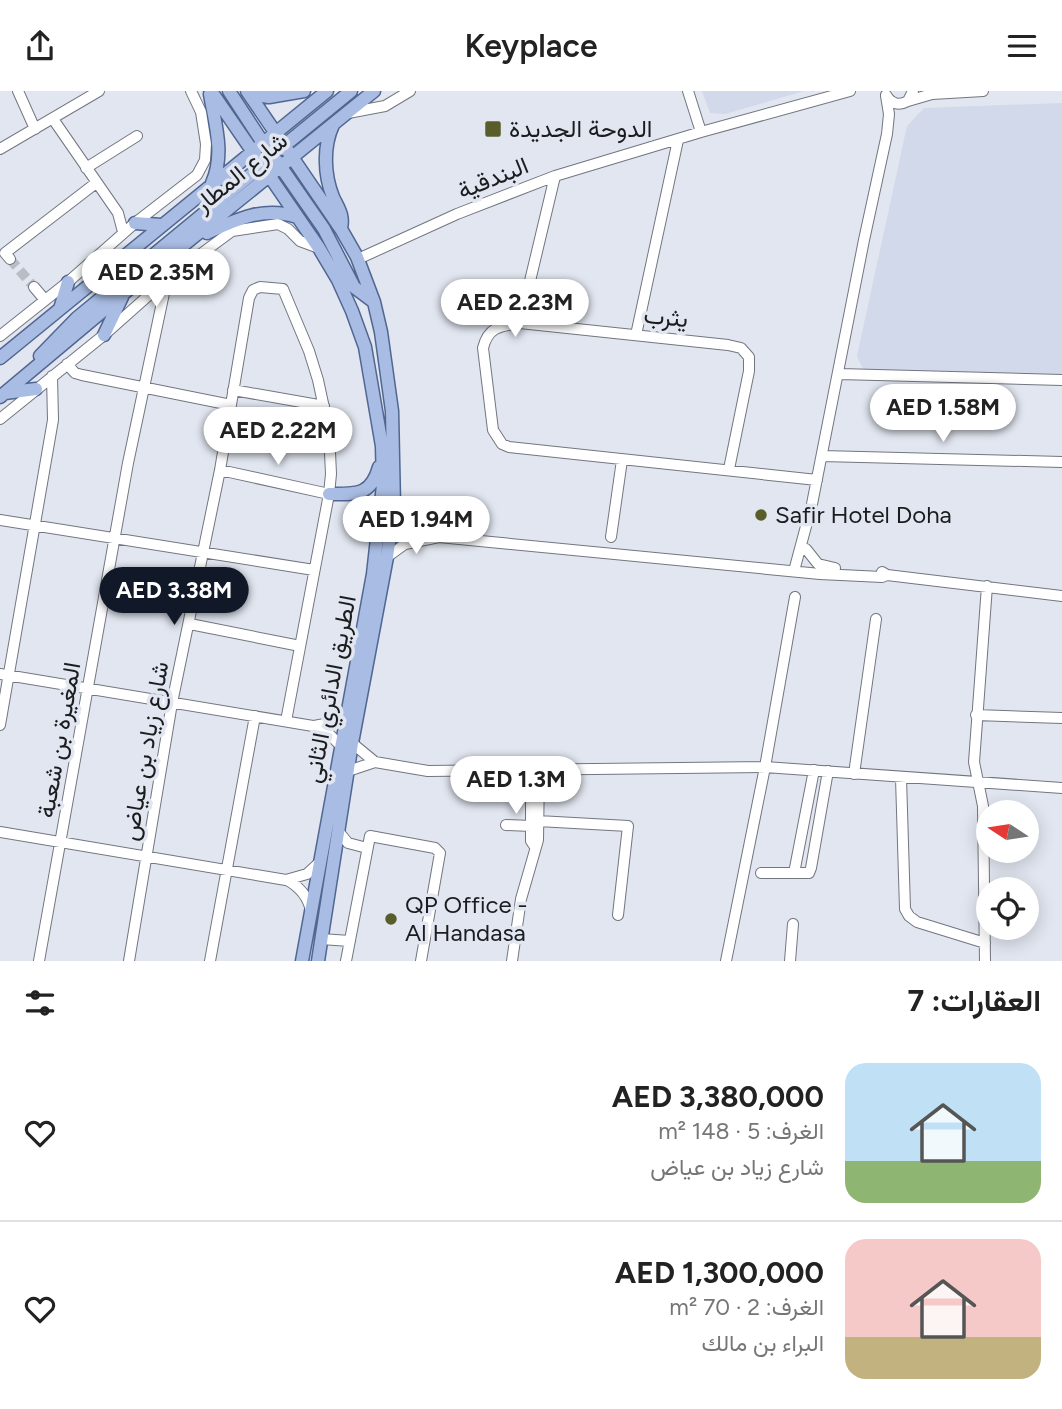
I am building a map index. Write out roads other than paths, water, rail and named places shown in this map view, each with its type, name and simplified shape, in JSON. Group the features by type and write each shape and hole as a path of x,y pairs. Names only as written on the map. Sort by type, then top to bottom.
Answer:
{"main road":[{"path":"210,91 219,154 212,183"},
{"name":"الطريق الدائري الثاني","path":"210,91 319,248 348,301 365,347 382,446 380,524 346,713 348,771 318,961"},
{"path":"229,91 262,143 276,155 324,229 354,287 374,302"},
{"path":"248,92 270,97 304,91"},
{"name":"شارع المطار","path":"0,358 327,91"},
{"path":"276,155 351,91"},
{"name":"شارع المطار","path":"2,395 188,242 265,171 276,155 292,157 374,91"},
{"path":"248,92 275,132 276,155"},
{"path":"332,125 327,143 327,168 330,188 342,215 341,229"},
{"path":"251,152 262,150 276,155"},
{"name":"الطريق الدائري الثاني","path":"292,157 358,259 374,302 391,390 394,445 394,506 387,557 320,862 302,961"},
{"path":"22,378 54,339 77,318 265,171"},
{"path":"188,242 250,215 277,212 297,216"},
{"path":"135,223 161,225"},
{"path":"59,311 68,282"},
{"path":"104,335 123,294"},
{"path":"2,395 36,389"},
{"path":"329,494 349,494 369,487 375,481 382,446"}],"street":[{"path":"18,91 35,129"},
{"path":"0,149 100,91"},
{"name":"شارع المطار","path":"0,336 68,282 135,223 194,179 204,165 206,154 203,122 191,91"},
{"name":"شارع المطار","path":"347,113 385,106 410,91"},
{"path":"688,91 701,132"},
{"name":"البندقية","path":"358,259 457,215 555,176 850,91"},
{"path":"889,124 913,91"},
{"path":"885,92 891,102 904,103 928,93 983,91"},
{"path":"821,570 805,543 889,124 885,92"},
{"path":"53,119 118,213 124,232"},
{"path":"86,168 137,136"},
{"path":"636,335 678,140"},
{"path":"520,323 555,176"},
{"path":"5,256 96,183"},
{"path":"118,213 135,223"},
{"name":"شارع المطار","path":"0,419 104,335 167,279 223,236 240,229 278,224 288,229 300,241 319,248"},
{"name":"المغيرة بن شعبة","path":"39,961 90,688 128,463 167,279"},
{"path":"34,287 45,300"},
{"name":"شارع زياد بن عياض","path":"129,961 172,703 220,470 251,292 257,287 283,289 309,351 324,406"},
{"name":"يثرب","path":"729,469 748,371 749,357 741,348 520,323 494,328 486,337 483,348 493,430 502,444 517,449 817,480"},
{"path":"67,365 75,373 82,375 231,405"},
{"path":"839,374 1062,380"},
{"path":"0,725 4,674 36,526 54,403 51,376"},
{"path":"36,389 47,393 54,403"},
{"path":"233,390 324,406 329,431 329,494 286,721"},
{"path":"822,456 1062,463"},
{"path":"611,537 622,460"},
{"path":"220,470 329,494"},
{"path":"394,506 412,525 439,537"},
{"path":"0,520 314,570"},
{"path":"387,557 405,544 439,537 798,572 821,570 882,577 887,575 1062,596"},
{"path":"798,572 801,542 805,543"},
{"path":"985,961 984,813 974,762 987,586"},
{"path":"726,961 765,767 795,597"},
{"path":"854,774 876,619"},
{"path":"190,624 300,646"},
{"path":"4,674 313,726 376,762 428,771 765,767 1062,788"},
{"path":"313,726 330,723 346,713"},
{"path":"976,715 1062,718"},
{"path":"210,961 256,716"},
{"path":"348,771 376,762"},
{"path":"512,961 521,899 538,840 535,823 535,770"},
{"path":"796,873 797,855 814,770"},
{"path":"761,873 806,874 810,871 828,771"},
{"path":"901,778 905,909 909,916 918,922 985,943"},
{"path":"506,825 535,823 628,826 618,915"},
{"path":"338,831 348,843 367,848"},
{"path":"0,832 286,880 307,874 320,862"},
{"path":"346,961 370,836 435,848 440,853 421,961"},
{"path":"286,880 305,895 311,912"},
{"path":"790,961 793,924"},
{"path":"321,939 350,941"}],"tunnel":[{"path":"10,259 34,287"}],"place":[{"name":"الدوحة الجديدة","path":"493,129"},
{"name":"Safir Hotel Doha","path":"761,515"},
{"name":"QP Office - Al Handasa","path":"391,919"}]}
